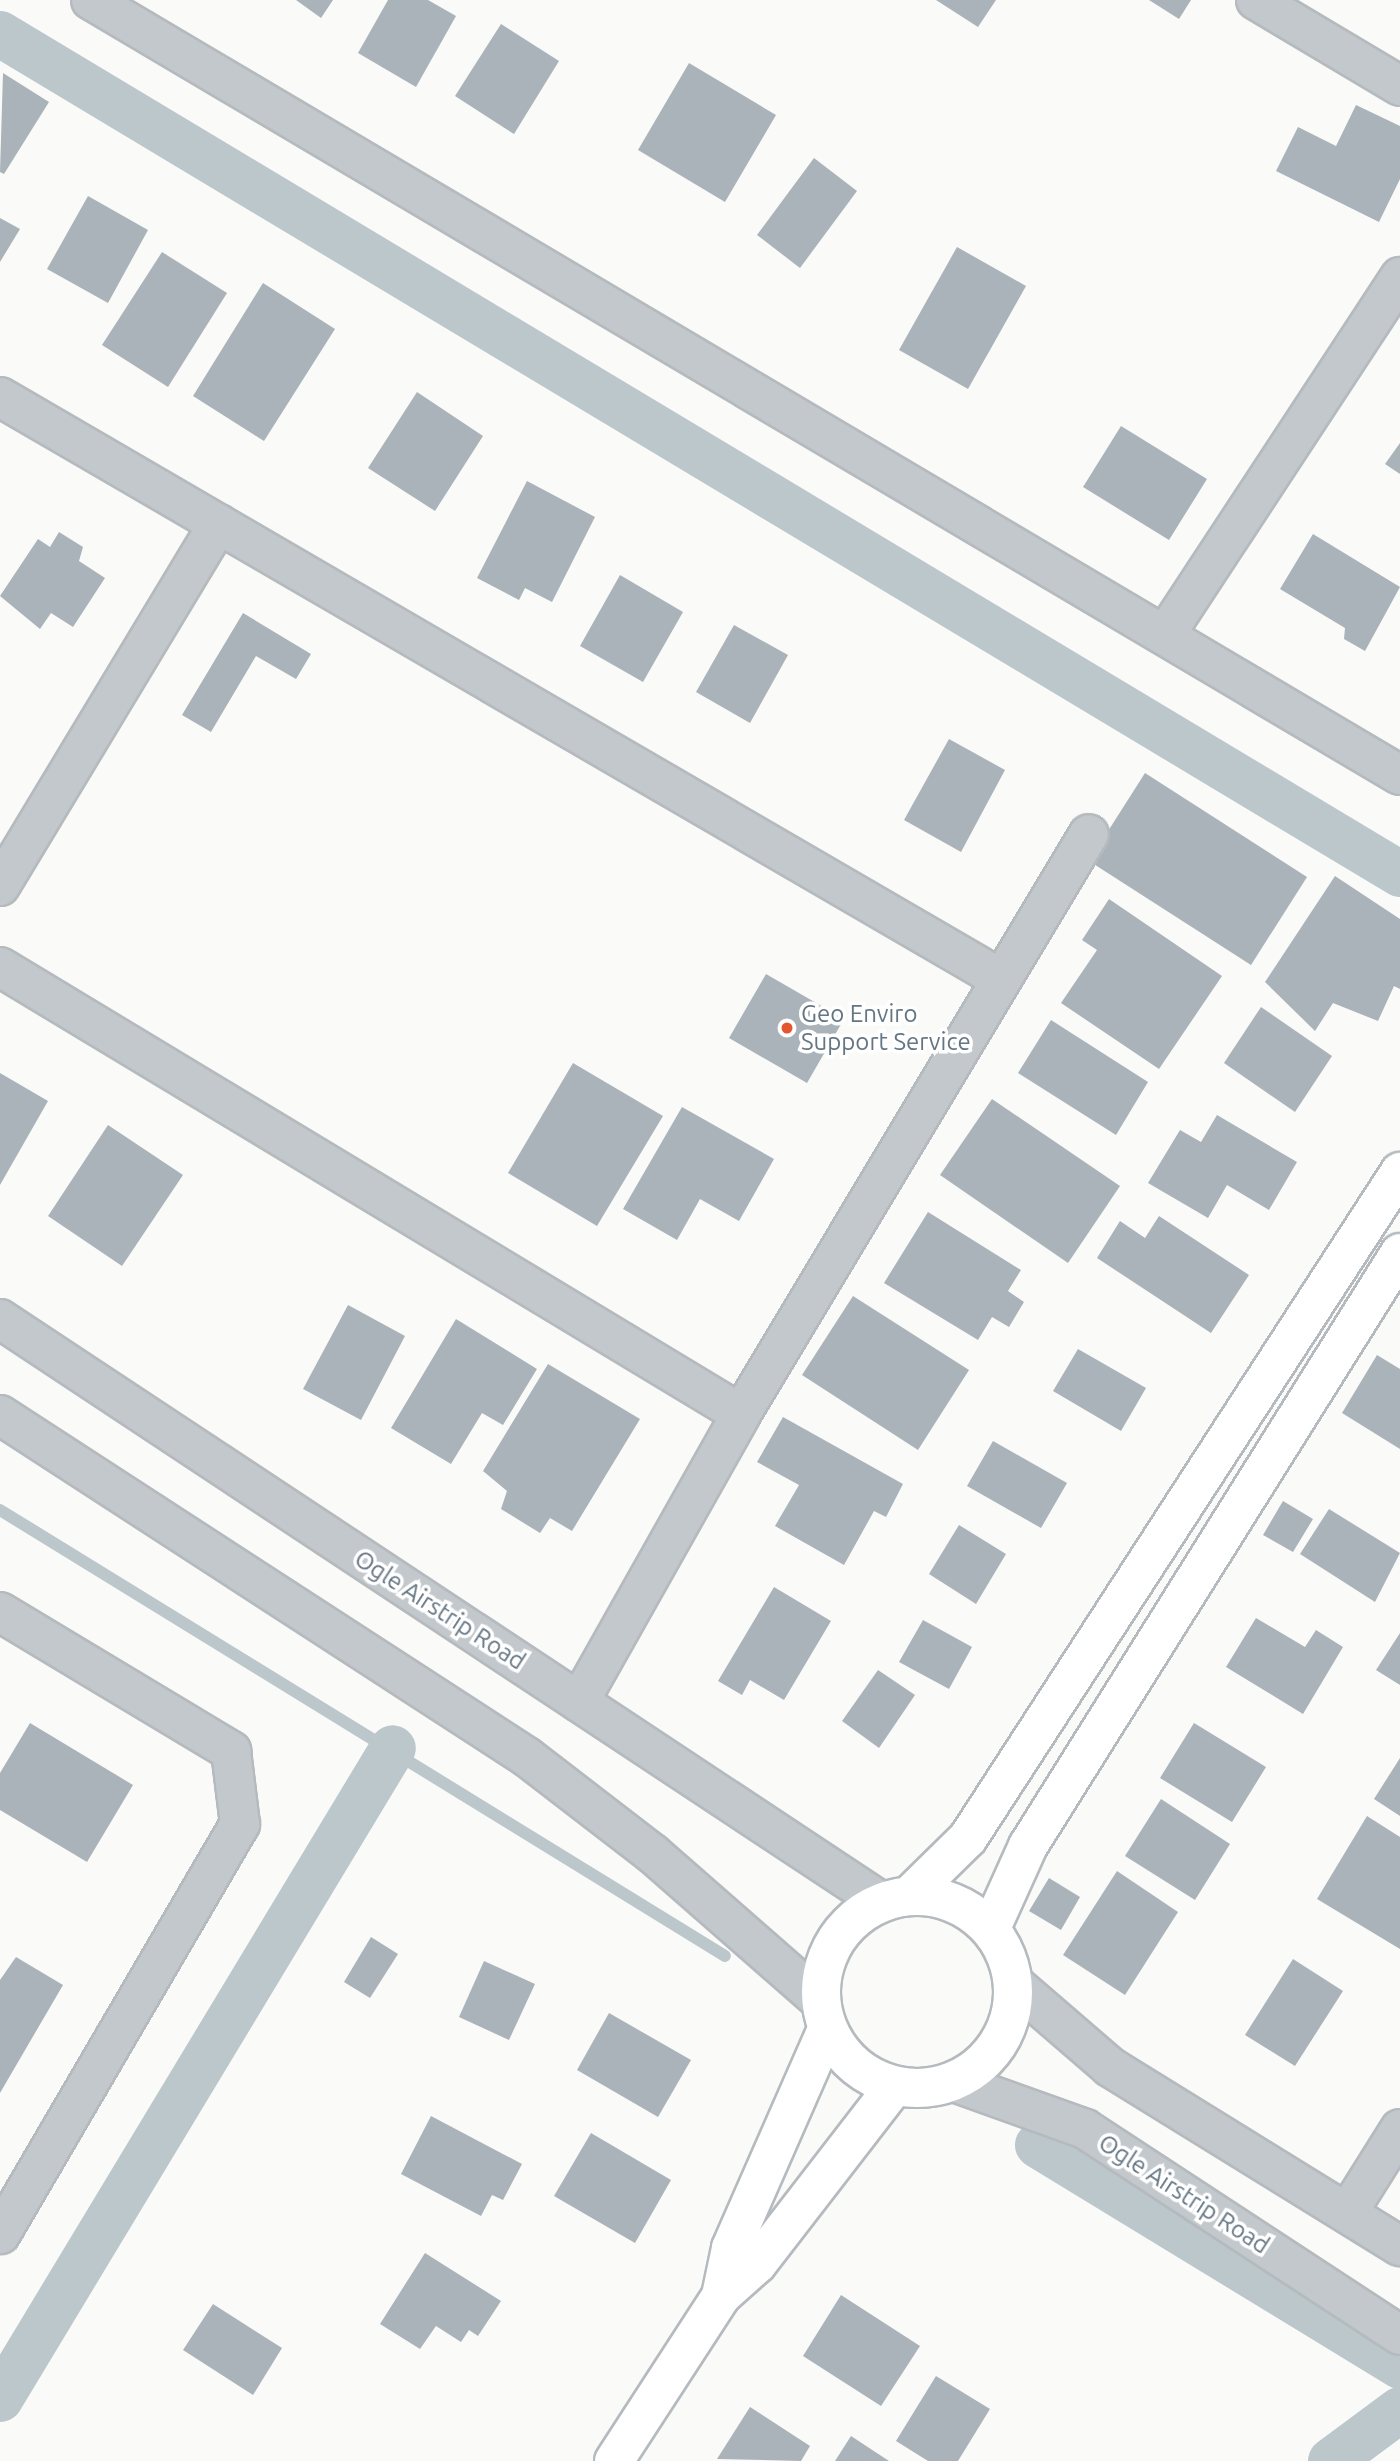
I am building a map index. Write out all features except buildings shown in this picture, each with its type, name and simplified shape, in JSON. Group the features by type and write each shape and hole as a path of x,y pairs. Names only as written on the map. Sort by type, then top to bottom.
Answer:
{"main road":[{"path":"721,2296 731,2248 824,2014 835,1941 895,1898 968,1838 1400,1172"},
{"path":"991,1928 1028,1846 1400,1253"},
{"path":"824,2014 851,2062 894,2087 954,2082 1000,2043 1014,1984 991,1928 968,1909 895,1898"},
{"path":"614,2461 721,2296 757,2264 894,2087"}],"street":[{"path":"91,0 1167,632 1400,775"},
{"path":"1256,0 1400,86"},
{"path":"1167,632 1400,277"},
{"path":"0,397 999,978"},
{"path":"0,886 218,524"},
{"path":"579,1702 741,1415 999,978 1089,834"},
{"path":"0,967 741,1415"},
{"name":"Ogle Airstrip Road","path":"0,1319 579,1702 895,1898"},
{"path":"0,1415 527,1757 653,1854 824,2014"},
{"path":"0,1612 231,1751 240,1824 0,2234"},
{"path":"1014,1984 1110,2067 1400,2246"},
{"name":"Ogle Airstrip Road","path":"954,2082 1085,2129 1400,2335"},
{"path":"1348,2212 1400,2129"}],"waterway":[{"path":"0,34 1400,874"},
{"path":"0,1510 725,1956"},
{"path":"0,2399 393,1748"},
{"path":"1038,2145 1400,2366"},
{"path":"1331,2461 1400,2410"}],"place":[{"name":"Geo Enviro Support Service","path":"787,1028"}]}
